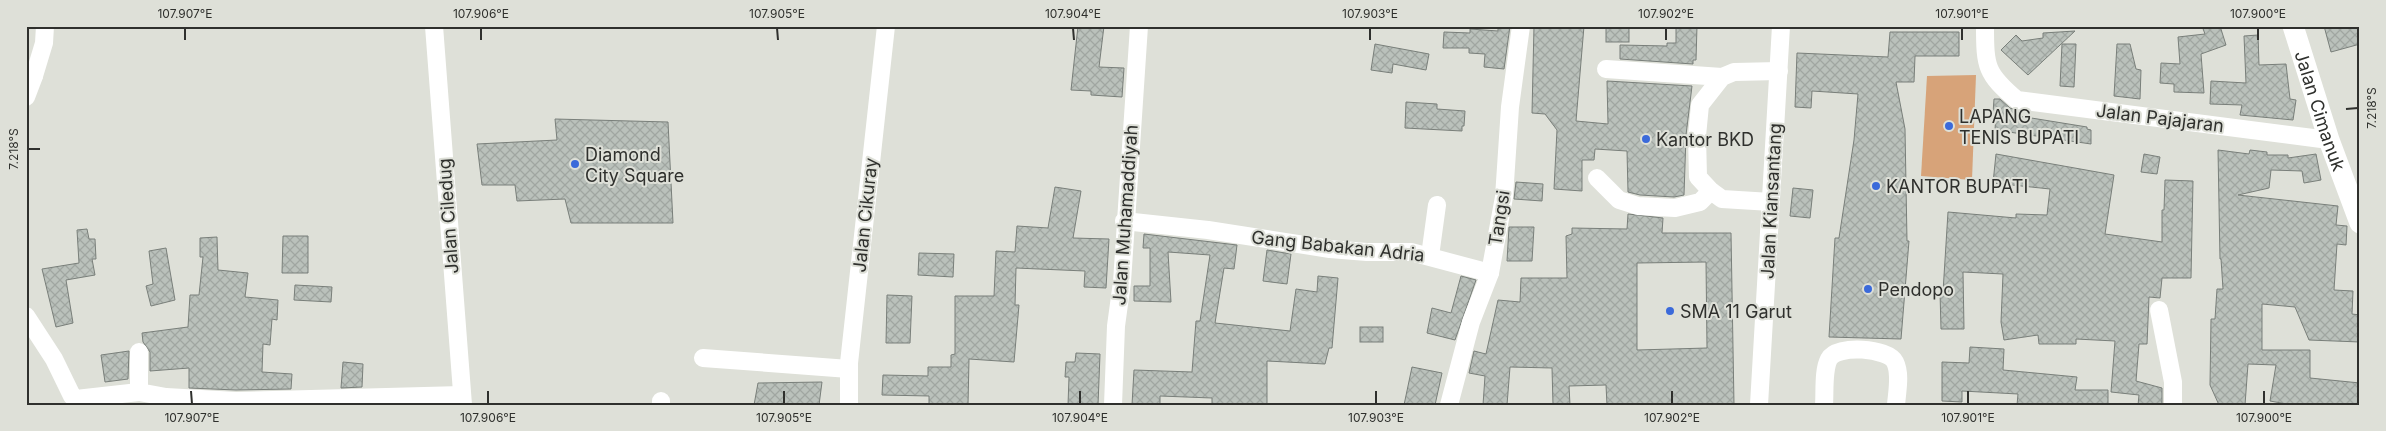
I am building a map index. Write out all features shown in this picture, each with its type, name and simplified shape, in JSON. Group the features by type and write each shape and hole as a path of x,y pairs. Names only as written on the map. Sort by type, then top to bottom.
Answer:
{"main road":[{"name":"Jalan Cimanuk","path":"2293,26 2329,140 2360,223"}],"street":[{"path":"26,97 30,76 44,43 44,26"},
{"name":"Jalan Ciledug","path":"434,26 462,400"},
{"name":"Jalan Cikuray","path":"848,405 849,369 886,26"},
{"name":"Jalan Muhamaddiyah","path":"1113,405 1116,326 1122,282 1124,221 1139,26"},
{"name":"Tangsi","path":"1450,405 1471,322 1490,273 1504,197 1510,107 1521,26"},
{"name":"Jalan Kiansantang","path":"1758,405 1781,26"},
{"name":"Jalan Pajajaran","path":"1985,26 1985,56 1994,81 2017,100 2329,140"},
{"path":"1606,69 1722,77 1734,72 1779,72"},
{"path":"1722,77 1700,105 1696,136 1698,177 1710,191 1722,199 1771,202"},
{"path":"1597,178 1619,200 1638,206 1675,208 1700,202 1710,191"},
{"path":"1430,256 1437,205"},
{"name":"Gang Babakan Adria","path":"1124,221 1208,230 1330,249 1411,252 1490,273"},
{"path":"2159,310 2173,382 2173,405"},
{"path":"26,316 54,359 72,396 76,399 139,392 166,397 236,400 462,400"},
{"path":"1824,405 1828,362 1834,353 1842,349 1884,352 1891,357 1895,363 1898,377 1896,405"},
{"path":"139,352 139,392"},
{"path":"703,358 849,369"}],"shaded area":[{"name":"LAPANG TENIS BUPATI","path":"1976,75 1972,180 1921,176 1927,76"}],"building":[{"path":"1078,26 1104,26 1099,67 1124,68 1122,97 1091,95 1091,91 1071,90"},
{"path":"1498,26 1510,26 1504,69 1484,67 1485,54 1469,53 1469,48 1443,48 1444,32 1470,33 1470,29 1498,31"},
{"path":"1534,26 1584,26 1576,121 1608,124 1607,81 1692,86 1686,135 1684,195 1674,197 1640,195 1628,192 1627,151 1595,149 1594,160 1582,160 1582,191 1554,189 1557,130 1545,114 1532,113"},
{"path":"1606,26 1629,26 1629,42 1606,42"},
{"path":"1676,26 1697,26 1696,60 1693,60 1693,64 1620,59 1620,45 1667,46 1667,43 1676,43"},
{"path":"2202,26 2220,26 2226,45 2201,54 2204,93 2174,92 2174,84 2160,83 2161,63 2180,64 2178,37 2205,34"},
{"path":"2324,26 2360,26 2360,44 2331,52"},
{"path":"2075,31 2028,75 2001,50 2016,35 2022,41 2043,38 2043,33"},
{"path":"1890,32 1959,32 1959,56 1915,56 1914,82 1896,82 1905,129 1907,241 1909,241 1901,339 1829,337 1835,238 1839,238 1854,140 1858,94 1812,91 1811,108 1795,107 1797,53 1888,57"},
{"path":"2258,35 2259,65 2286,64 2290,99 2296,100 2293,120 2240,115 2242,105 2210,104 2211,81 2246,83 2244,36"},
{"path":"1375,44 1429,54 1426,70 1393,64 1392,73 1371,70"},
{"path":"2062,44 2076,44 2074,87 2060,86"},
{"path":"2117,44 2130,44 2136,69 2141,70 2140,99 2114,96"},
{"path":"1994,99 2000,99 2010,108 2018,111 2019,116 2087,127 2087,129 2091,130 2091,144 1995,130 1996,113 1993,113"},
{"path":"1406,102 1437,104 1437,109 1465,111 1462,131 1405,128"},
{"name":"Diamond City Square","path":"555,119 668,122 673,223 571,223 565,199 517,201 515,185 482,185 477,144 557,140"},
{"path":"2218,150 2249,154 2250,150 2267,152 2267,155 2288,155 2288,158 2316,154 2321,180 2304,183 2302,171 2271,170 2269,188 2238,195 2338,206 2336,225 2347,226 2346,245 2337,244 2334,290 2353,291 2352,314 2360,315 2360,342 2309,340 2295,307 2262,304 2262,350 2310,350 2310,378 2360,383 2360,405 2292,405 2270,401 2276,365 2248,364 2245,405 2219,405 2210,385 2211,319 2215,319 2217,289 2223,289 2220,259"},
{"path":"1996,154 2114,175 2105,234 2162,242 2162,210 2164,210 2165,180 2193,181 2191,278 2162,278 2160,298 2149,297 2147,344 2139,344 2136,381 2162,388 2162,405 2138,405 2139,395 2111,392 2115,341 2076,339 2076,344 2039,344 2038,335 2004,340 2001,322 2003,274 1963,272 1964,329 1941,329 1940,292 1943,292 1948,212 2016,218 2016,214 2047,215 2050,189 1993,183"},
{"path":"2144,154 2160,157 2157,174 2141,172"},
{"path":"1516,182 1543,184 1542,201 1514,199"},
{"path":"1055,187 1081,191 1073,238 1109,239 1106,288 1084,287 1085,271 1016,268 1015,305 1019,305 1014,362 969,359 968,405 929,405 929,396 882,395 883,375 928,376 928,367 951,367 951,355 955,354 955,296 994,296 996,251 1015,252 1017,226 1048,228"},
{"path":"1793,188 1813,190 1810,218 1790,216"},
{"path":"1628,214 1663,218 1662,233 1731,233 1734,405 1607,405 1606,385 1569,386 1570,405 1553,405 1552,368 1510,367 1507,405 1483,405 1485,376 1469,373 1474,351 1486,354 1498,300 1520,302 1521,278 1567,278 1566,236 1572,234 1572,228 1627,229","holes":["1706,262 1707,348 1637,350 1637,263"]},
{"path":"1509,227 1534,227 1532,261 1507,261"},
{"path":"87,229 89,239 95,239 96,259 92,259 95,275 66,280 73,323 56,327 42,269 79,263 77,230"},
{"path":"1144,234 1237,245 1234,269 1224,268 1215,323 1290,331 1296,289 1317,292 1318,276 1338,278 1332,348 1329,348 1325,364 1267,361 1267,405 1212,405 1212,398 1160,396 1160,405 1132,405 1134,370 1192,372 1196,321 1200,321 1210,255 1168,252 1171,302 1134,301 1134,286 1150,286 1150,248 1143,248"},
{"path":"283,236 308,236 308,273 282,273"},
{"path":"217,237 218,270 248,273 245,297 278,300 277,320 272,319 270,345 263,344 262,372 292,374 291,389 236,390 189,388 189,368 150,371 150,352 143,342 142,333 188,327 190,295 199,295 203,257 200,257 200,238"},
{"path":"166,248 175,300 151,306 146,286 153,284 149,251"},
{"path":"1267,250 1291,254 1287,284 1263,281"},
{"path":"919,253 954,254 953,277 918,275"},
{"path":"1461,276 1476,280 1455,340 1427,333 1432,308 1451,313"},
{"path":"295,285 332,287 331,302 294,300"},
{"path":"887,295 912,296 910,343 886,343"},
{"path":"1360,327 1383,327 1383,342 1360,342"},
{"path":"1970,347 2004,349 2003,370 2077,377 2075,390 2108,390 2108,405 2017,405 2018,394 1962,391 1962,402 1942,401 1942,362 1969,363"},
{"path":"129,351 128,379 105,382 101,355"},
{"path":"1076,353 1100,354 1098,405 1068,405 1069,377 1065,377 1066,362 1075,362"},
{"path":"343,362 363,364 362,387 341,388"},
{"path":"1412,367 1442,373 1435,405 1404,405"},
{"path":"822,382 819,405 754,405 758,383"}],"place":[{"name":"LAPANG TENIS BUPATI","path":"1949,126"},
{"name":"Kantor BKD","path":"1646,139"},
{"name":"Diamond City Square","path":"575,164"},
{"name":"KANTOR BUPATI","path":"1876,186"},
{"name":"Pendopo","path":"1868,289"},
{"name":"SMA 11 Garut","path":"1670,311"}]}
